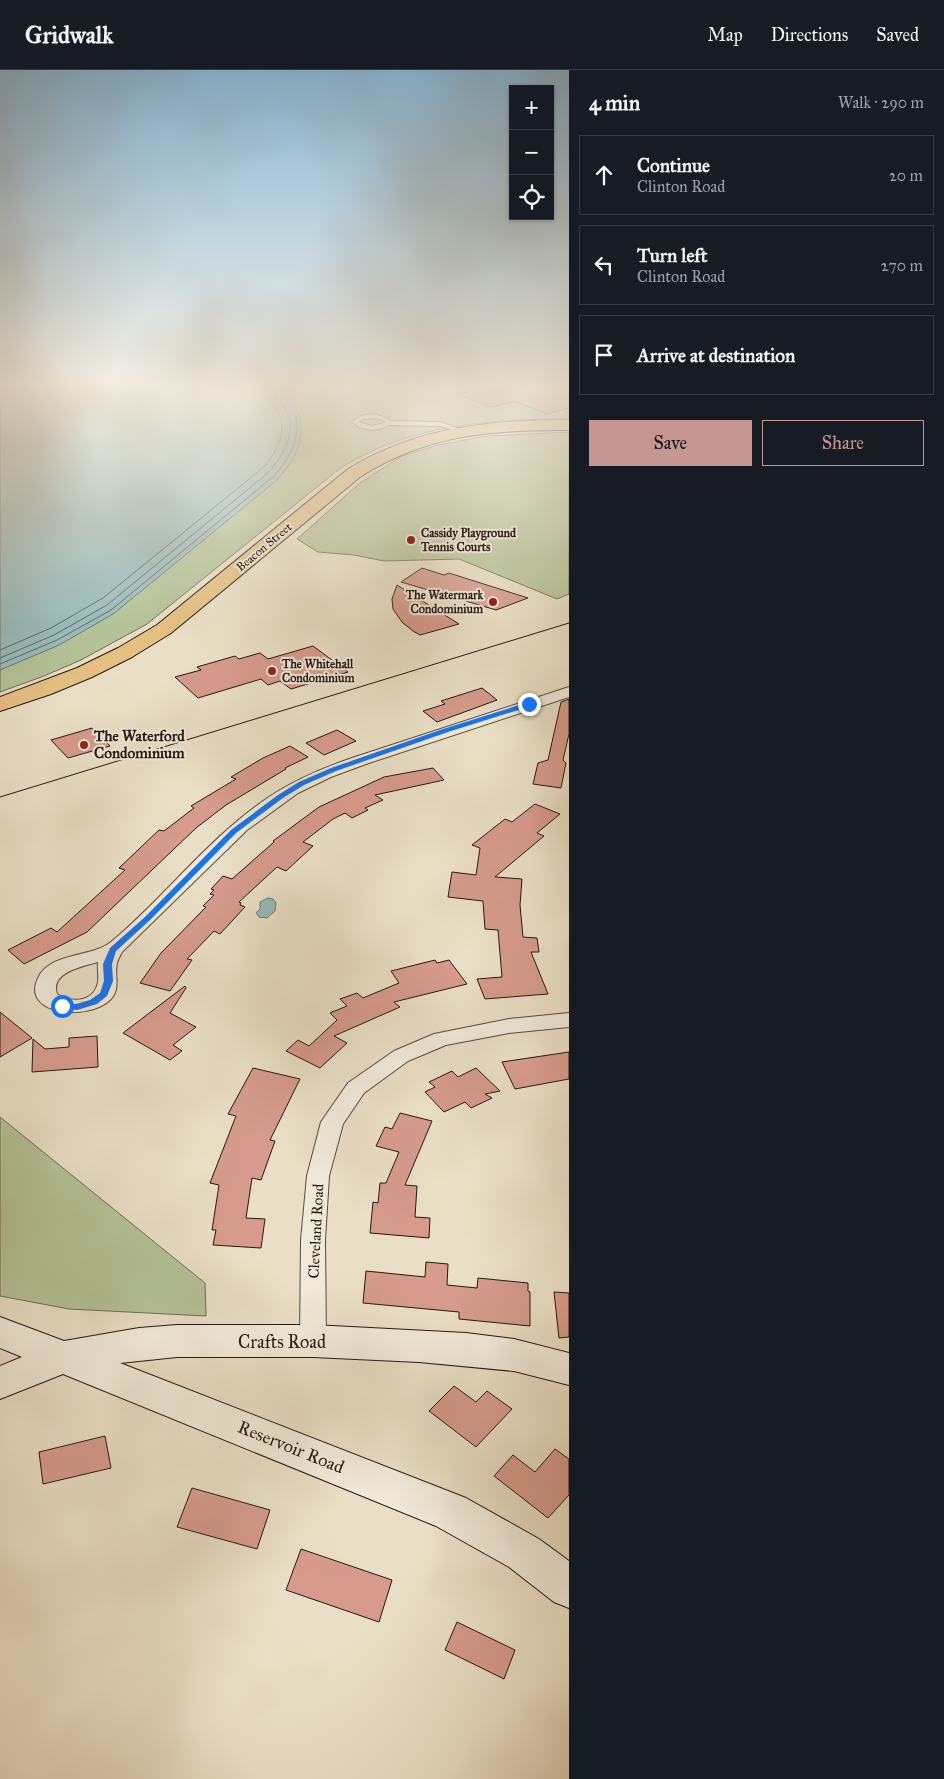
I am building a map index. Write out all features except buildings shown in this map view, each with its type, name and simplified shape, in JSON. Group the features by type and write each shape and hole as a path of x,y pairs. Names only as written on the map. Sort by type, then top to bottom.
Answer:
{"main road":[{"name":"Beacon Street","path":"0,704 77,676 118,656 156,634 363,468"}],"street":[{"path":"113,950 148,919 234,832 261,810 301,783 446,730 569,692"},
{"name":"Cleveland Road","path":"313,1341 313,1240 318,1176 332,1122 356,1088 401,1056 441,1039 510,1026 569,1020"},
{"name":"Reservoir Road","path":"0,1332 451,1512 524,1553 569,1587"},
{"name":"Crafts Road","path":"0,1383 64,1356 139,1344 177,1341 313,1341 466,1349 514,1356 569,1369"}],"green space":[{"path":"0,468 342,468 147,624 81,660 0,692"},
{"path":"384,468 569,468 569,594 557,599 459,559 384,561 354,555 318,552 297,539 360,483"},
{"path":"0,1117 205,1283 206,1316 69,1309 0,1296"}],"water":[{"path":"0,468 287,468 277,480 113,614 59,645 0,670"},
{"path":"268,898 273,899 276,903 275,911 267,918 259,917 256,913 260,909 260,902"}],"tram line":[{"path":"0,797 569,623"}],"place":[{"name":"Cassidy Playground Tennis Courts","path":"411,540"},
{"name":"The Watermark Condominium","path":"493,602"},
{"name":"The Whitehall Condominium","path":"272,671"},
{"name":"The Waterford Condominium","path":"84,745"}],"route":[{"path":"62,1006 77,1007 94,1002 104,994 108,981 107,964 113,950 148,919 234,832 261,810 301,783 446,730 529,704"}]}
